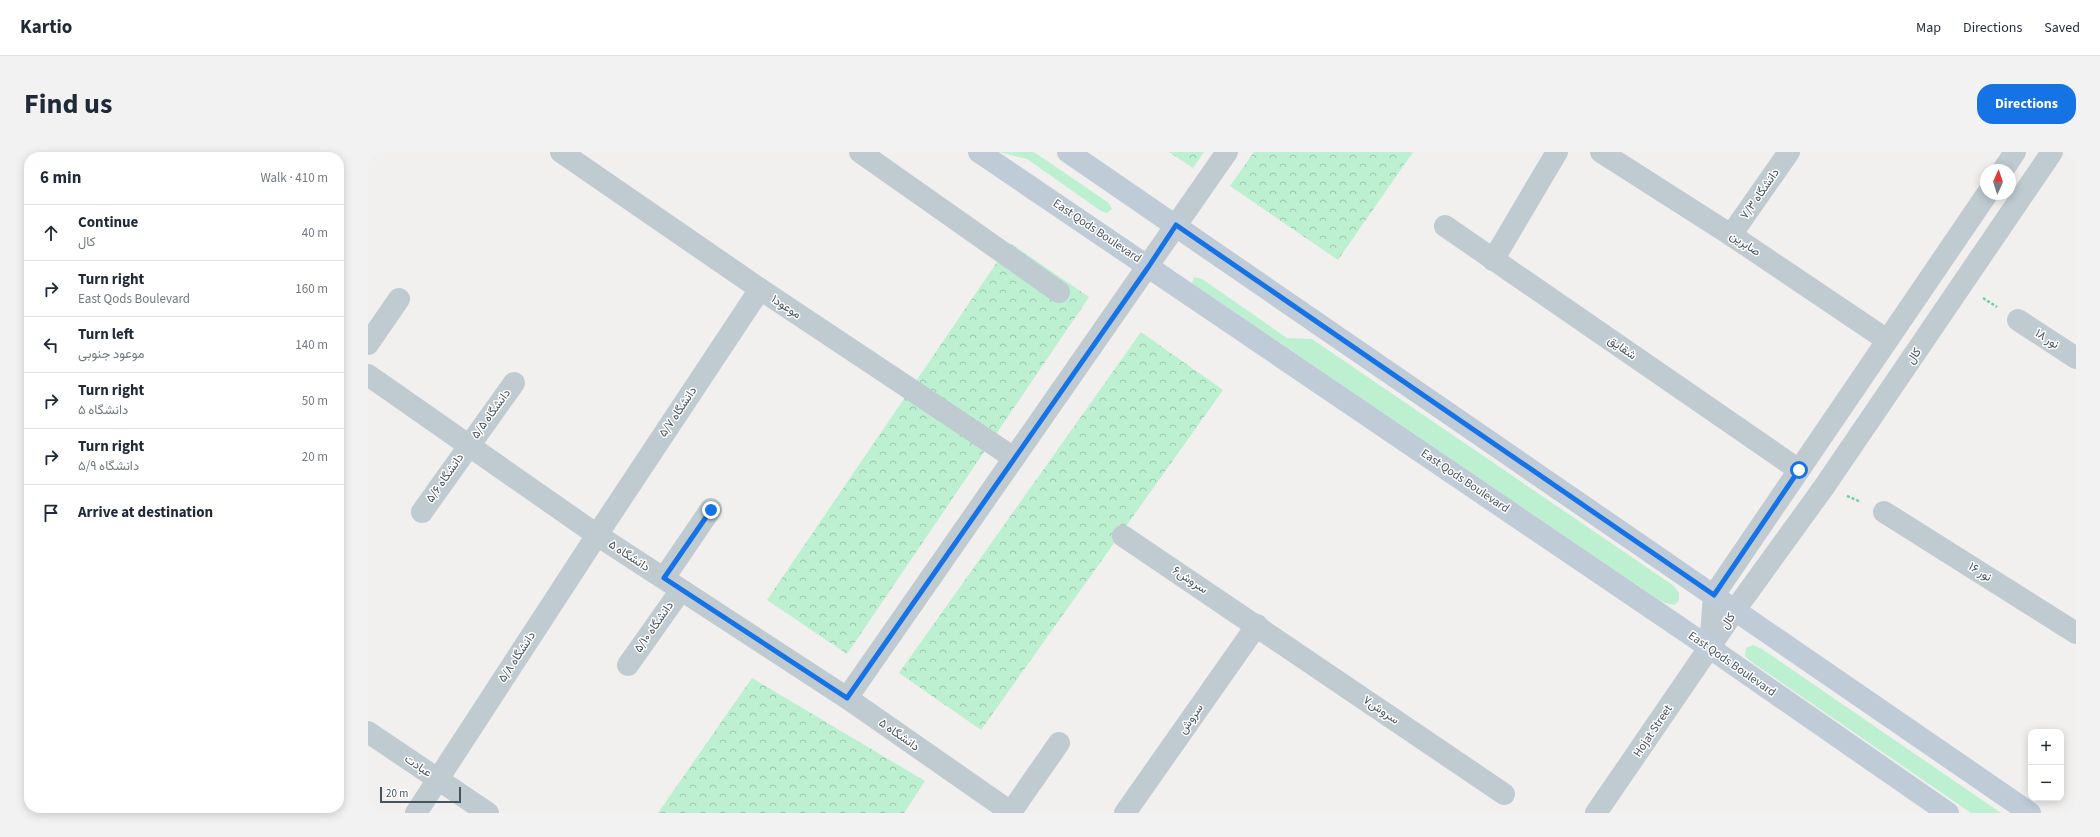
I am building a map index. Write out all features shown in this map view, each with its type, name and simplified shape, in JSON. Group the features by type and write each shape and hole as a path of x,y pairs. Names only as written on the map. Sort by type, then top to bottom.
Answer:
{"main road":[{"name":"East Qods Boulevard","path":"979,152 1710,648 1948,813"},
{"path":"1068,152 2030,813"}],"street":[{"name":"موعود۱","path":"561,152 760,289 1014,458"},
{"path":"860,152 1059,292"},
{"path":"847,698 1227,152"},
{"path":"1494,260 1557,152"},
{"name":"صابرین","path":"1601,152 1731,235 1887,340"},
{"name":"دانشگاه ۷/۳","path":"1731,235 1789,152"},
{"name":"کال","path":"1710,648 1735,610 1824,487 2052,152"},
{"name":"کال","path":"1710,648 1714,595 1983,200"},
{"name":"شقایق","path":"1446,226 1799,470"},
{"name":"دانشگاه ۵/۷","path":"596,535 760,289"},
{"path":"368,344 399,299"},
{"name":"نور ۱۸","path":"2018,320 2076,358"},
{"name":"دانشگاه ۵","path":"368,375 596,535 847,698 1001,810"},
{"name":"دانشگاه ۵/۵","path":"468,445 514,383"},
{"name":"دانشگاه ۵/۶","path":"422,512 468,445"},
{"name":"دانشگاه ۵/۱۰","path":"628,665 711,510"},
{"name":"نور ۱۶","path":"1884,512 2076,633"},
{"name":"دانشگاه ۵/۸","path":"416,813 596,535"},
{"name":"سروش۶","path":"1123,536 1257,625"},
{"name":"سروش۷","path":"1257,625 1504,794"},
{"name":"سروش","path":"1125,813 1257,625"},
{"name":"Hojat Street","path":"1596,813 1710,648"},
{"name":"عبادت","path":"368,732 488,813"},
{"path":"1001,810 1059,743"}],"path":[{"path":"1962,285 2018,320"},
{"path":"1824,487 1884,512"}],"green space":[{"path":"999,152 1034,152 1109,203 1112,209 1107,213 1101,211 1027,159"},
{"path":"1169,152 1204,152 1193,168"},
{"path":"1254,152 1413,152 1338,260 1230,186"},
{"path":"1010,243 1089,297 847,654 767,600"},
{"path":"1194,277 1202,279 1287,338 1312,339 1674,586 1679,593 1679,601 1674,605 1662,602 1199,288 1192,283"},
{"path":"1141,332 1223,390 981,730 899,673"},
{"path":"1753,645 1762,649 2001,813 1971,813 1753,663 1745,656 1746,648"},
{"path":"752,678 925,781 904,813 658,813"}],"route":[{"path":"711,510 664,578 847,698 1149,266 1176,225 1714,595 1799,470"}]}
